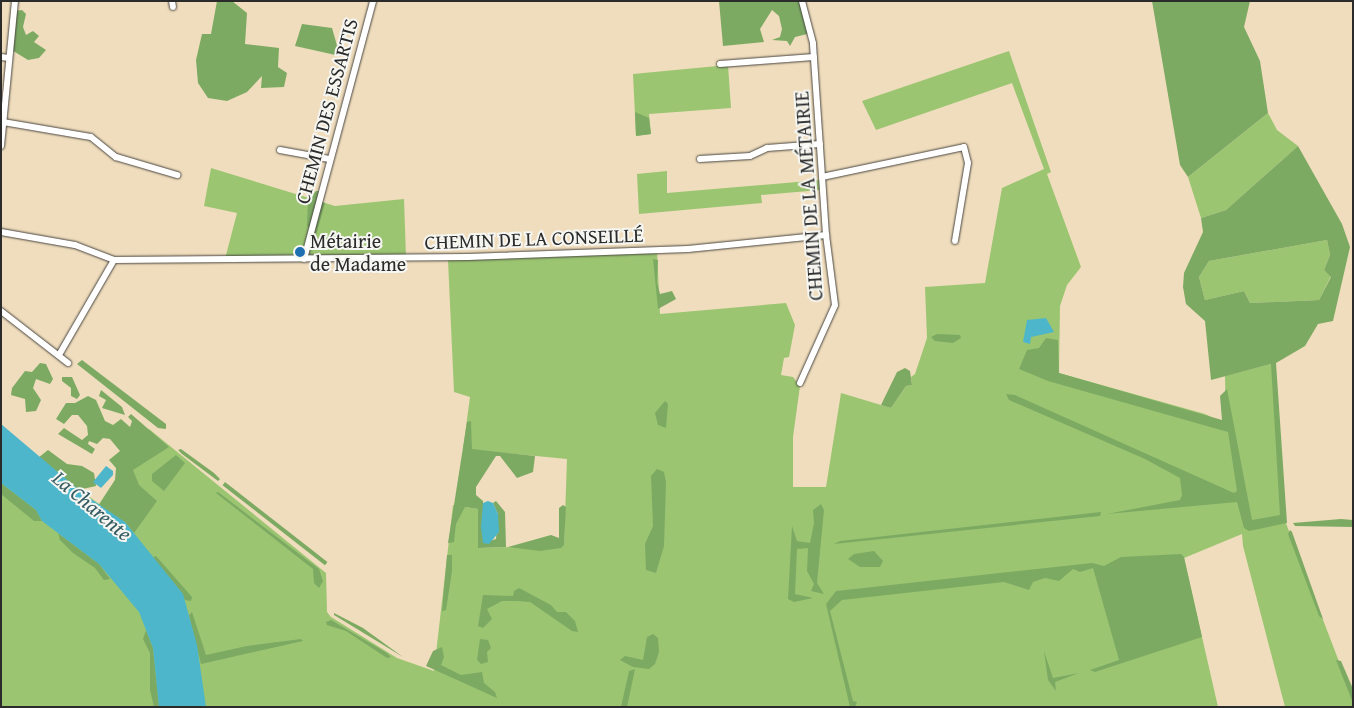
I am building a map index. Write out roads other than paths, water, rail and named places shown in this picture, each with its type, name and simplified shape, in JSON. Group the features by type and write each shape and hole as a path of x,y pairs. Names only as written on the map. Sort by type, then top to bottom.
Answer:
{"street":[{"path":"1,146 15,1"},
{"name":"CHEMIN DES ESSARTIS","path":"304,259 329,159 373,1"},
{"name":"CHEMIN DE LA MÉTAIRIE","path":"800,383 834,305 826,235 814,57 802,1"},
{"path":"1,57 10,58"},
{"path":"720,64 814,57"},
{"path":"4,122 91,136 116,158 177,175"},
{"path":"700,159 750,156 767,148 820,144"},
{"path":"822,177 964,147 968,163 955,241"},
{"path":"280,150 329,159"},
{"path":"1,232 75,245 114,260 59,355"},
{"name":"CHEMIN DE LA CONSEILLÉ","path":"114,260 304,259 688,249 826,235"},
{"path":"1,312 68,363"}],"water":[{"path":"1046,318 1054,332 1031,337 1030,344 1023,342 1027,320"},
{"name":"La Charente","path":"1,424 85,495 125,522 183,594 197,645 206,707 159,707 153,648 139,612 99,564 42,521 36,510 1,483"},
{"path":"106,466 113,471 113,475 101,488 93,482"},
{"path":"488,501 493,503 498,514 499,532 489,544 483,543 481,527 483,503"}],"place":[{"name":"Métairie de Madame","path":"300,252"}]}
